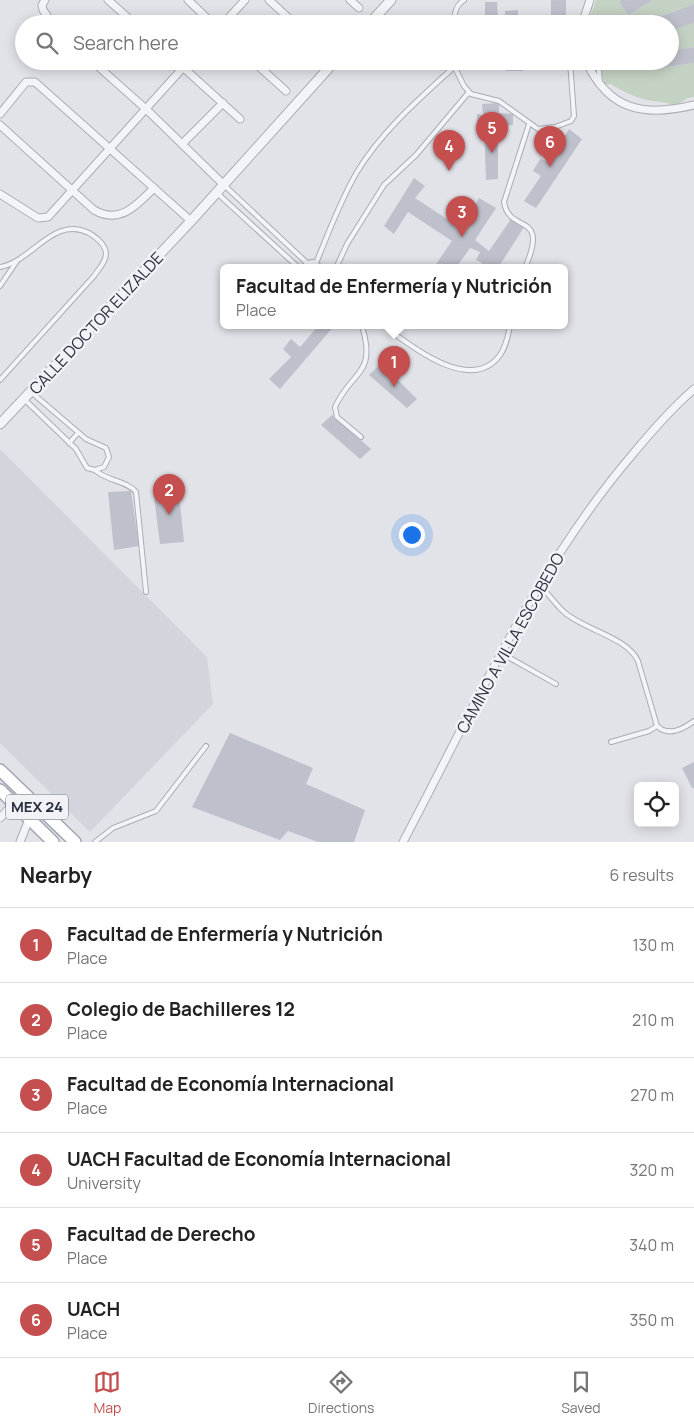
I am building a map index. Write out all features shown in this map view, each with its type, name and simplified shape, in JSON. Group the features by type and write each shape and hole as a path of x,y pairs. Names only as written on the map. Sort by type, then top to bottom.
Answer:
{"main road":[{"name":"MEX 24","path":"0,770 75,842"},
{"name":"MEX 24","path":"0,790 53,842"}],"street":[{"path":"108,0 125,15"},
{"path":"188,0 204,15"},
{"path":"231,15 245,0"},
{"path":"269,0 285,15"},
{"path":"350,0 359,8"},
{"path":"377,15 391,0"},
{"path":"585,15 590,0"},
{"path":"43,4 49,15"},
{"path":"102,70 146,109 224,185"},
{"path":"0,194 38,218 45,218 182,70"},
{"path":"186,70 240,119"},
{"path":"264,70 286,91"},
{"name":"CALLE DOCTOR ELIZALDE","path":"0,424 217,193 328,70"},
{"path":"591,70 600,87 617,101 646,112 674,110 694,105"},
{"path":"0,114 26,82 30,80 35,82 109,150 191,221"},
{"path":"182,144 223,103"},
{"path":"0,125 94,210 107,216 130,211 154,188"},
{"name":"CAMINO A VILLA ESCOBEDO","path":"404,842 501,653 540,586 601,492 657,426 694,389"},
{"path":"0,818 14,804"},
{"path":"20,842 29,819 39,808"}],"lane":[{"path":"456,15 457,6 464,0"},
{"path":"224,185 307,263 316,263 338,206 366,158 400,118 449,70"},
{"path":"458,70 468,92 482,98 499,100 529,124 544,130 572,119 574,112 571,70"},
{"path":"599,70 600,87"},
{"path":"338,264 347,244 384,186 416,155 468,92"},
{"path":"527,264 533,250 533,234 528,227 508,213 504,202 529,124"},
{"path":"217,193 295,264"},
{"path":"0,267 18,260 50,236 68,229 79,229 96,238 104,246 107,254 94,276 0,380"},
{"path":"0,286 18,260"},
{"path":"361,437 337,417 335,407 367,362 366,338 363,329"},
{"path":"388,329 431,359 455,367 469,369 484,367 497,358 504,347 509,329"},
{"path":"27,396 62,419 86,439 102,445 108,452 108,462 104,467 95,470"},
{"path":"27,396 80,455 85,466 95,470 104,477 132,488 136,492 146,592"},
{"path":"54,428 62,419"},
{"path":"69,443 78,432"},
{"path":"540,586 563,611 626,647 636,655 657,726 662,730 672,732 694,721"},
{"path":"501,653 556,684"},
{"path":"611,742 649,732 657,726"},
{"path":"95,842 113,828 156,812 206,746"}],"shaded area":[{"path":"0,449 207,657 213,704 90,832 0,743"}],"green space":[{"path":"596,0 622,0 619,2 628,15 589,15"},
{"path":"653,0 694,0 694,4 664,15 628,15"},
{"path":"694,23 694,47 679,50 679,28"},
{"path":"694,63 694,97 688,98 675,106 664,102 647,100 610,84 605,85 601,70 679,70 679,65"}],"building":[{"path":"551,0 566,0 566,15 551,15"},
{"path":"622,0 653,0 628,15 619,2"},
{"path":"485,2 497,2 498,15 485,15"},
{"path":"694,4 694,23 679,28 679,15 664,15"},
{"path":"518,10 518,15 505,15 505,11"},
{"path":"694,47 694,63 679,65 679,50"},
{"path":"506,70 523,70 523,71"},
{"path":"499,103 499,113 513,114 513,125 498,126 498,179 486,180 484,126 477,126 477,114 483,115 482,104"},
{"path":"569,129 582,139 536,208 524,201 541,176 533,171 540,159 548,162"},
{"path":"414,178 425,186 415,198 447,219 451,212 465,223 479,198 496,208 475,240 489,251 511,219 524,227 501,264 481,264 476,260 480,252 470,248 459,264 436,264 452,241 408,212 394,234 384,226"},
{"path":"315,329 331,329 280,389 269,379 291,357 283,349 291,339 300,347"},
{"path":"381,363 417,399 407,408 369,375"},
{"path":"332,415 371,449 360,459 321,425"},
{"path":"178,485 184,542 160,544 153,489"},
{"path":"131,491 139,546 114,550 108,492"},
{"path":"230,733 313,768 306,784 365,810 354,842 318,842 288,831 280,840 192,807"},
{"path":"694,762 694,788 692,788 682,768"}],"place":[{"name":"Facultad de Derecho","path":"492,153"},
{"name":"UACH","path":"550,167"},
{"name":"UACH Facultad de Economía Internacional","path":"449,171"},
{"name":"Facultad de Economía Internacional","path":"462,237"},
{"name":"Facultad de Enfermería y Nutrición","path":"394,387"},
{"name":"Colegio de Bachilleres 12","path":"169,515"}]}
